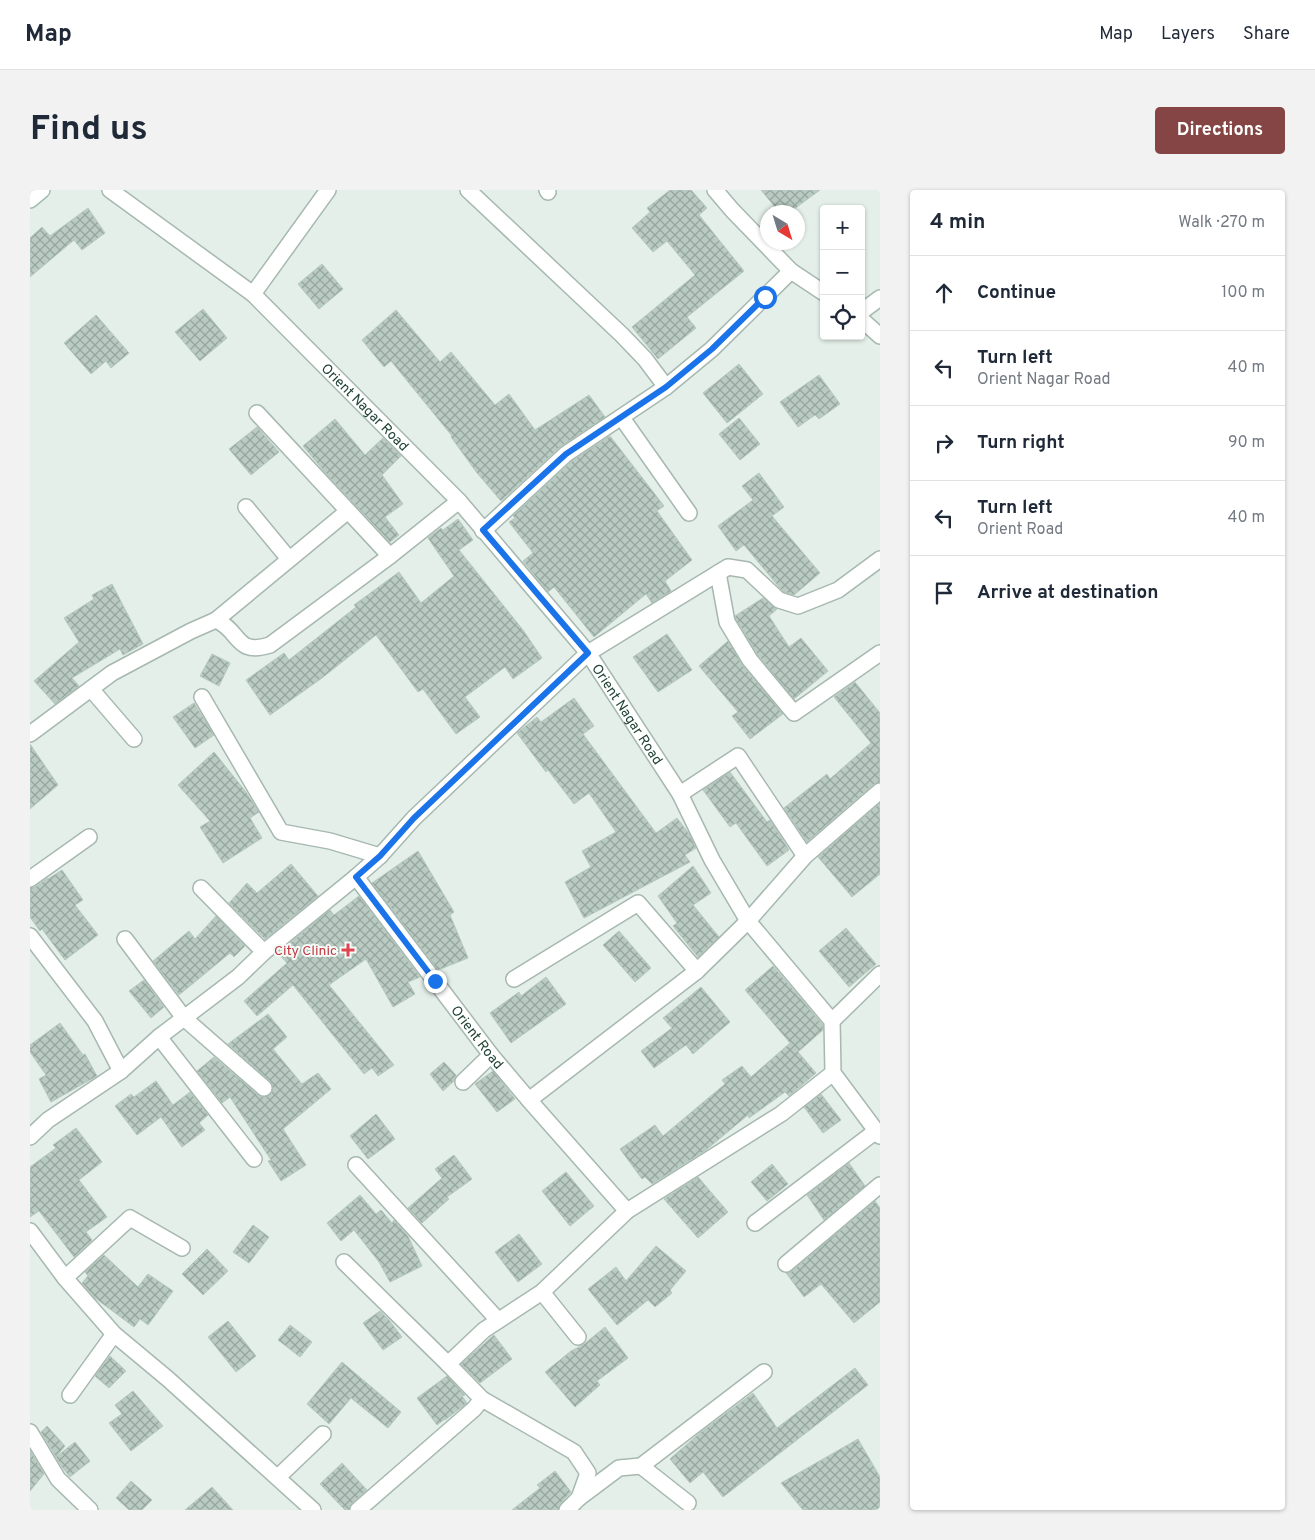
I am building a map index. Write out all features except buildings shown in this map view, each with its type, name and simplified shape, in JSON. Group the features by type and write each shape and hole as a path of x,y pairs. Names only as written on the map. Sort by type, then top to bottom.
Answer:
{"street":[{"path":"30,200 42,190"},
{"name":"Orient Nagar Road","path":"110,190 253,294 459,500 588,653 680,794 712,860 748,922 832,1021"},
{"path":"253,294 328,190"},
{"path":"468,190 622,335 645,359 666,387"},
{"path":"716,190 732,210 791,271 820,290"},
{"path":"483,530 566,454 666,387 712,349 791,271"},
{"path":"865,309 880,298"},
{"path":"865,323 880,336"},
{"path":"257,413 390,556"},
{"path":"622,418 689,513"},
{"path":"216,620 222,622 244,646 257,649 270,645 390,556 459,500"},
{"path":"246,508 289,559"},
{"path":"30,734 112,673 191,631 216,620 348,511"},
{"path":"30,1137 48,1120 121,1071 159,1037 238,977 264,952 356,877 380,856 414,818 588,653 728,567 747,570 779,600 798,606 838,590 880,558"},
{"path":"718,573 726,622 750,660 794,713 880,653"},
{"path":"91,688 134,739"},
{"path":"202,697 280,832 330,841 380,856"},
{"path":"680,794 738,756 805,856"},
{"path":"529,1100 697,971 748,922 805,856 880,791"},
{"path":"30,879 88,837"},
{"name":"Orient Road","path":"356,877 491,1056 627,1211"},
{"path":"201,888 264,952"},
{"path":"514,979 638,903 697,971"},
{"path":"30,936 95,1020 121,1071"},
{"path":"125,939 184,1018 264,1088"},
{"path":"755,1223 878,1133 833,1073 832,1021 880,974"},
{"path":"159,1037 254,1159"},
{"path":"463,1082 491,1056"},
{"path":"448,1364 484,1330 542,1292 627,1211 781,1114 833,1073"},
{"path":"356,1165 498,1320"},
{"path":"786,1264 880,1185"},
{"path":"65,1278 130,1218 182,1248"},
{"path":"30,1232 65,1278 114,1334 168,1378 313,1510"},
{"path":"344,1262 482,1399 574,1452 588,1473 579,1498"},
{"path":"542,1292 578,1337"},
{"path":"70,1395 114,1334"},
{"path":"567,1510 579,1498 619,1468 641,1466 764,1372"},
{"path":"358,1510 474,1409 482,1399"},
{"path":"30,1432 58,1479 90,1510"},
{"path":"278,1477 323,1434"},
{"path":"641,1466 688,1503"}],"place":[{"name":"City Clinic","path":"348,950"}],"route":[{"path":"435,981 356,877 380,856 414,818 588,653 483,530 502,515 566,454 666,387 712,349 765,297"}]}
